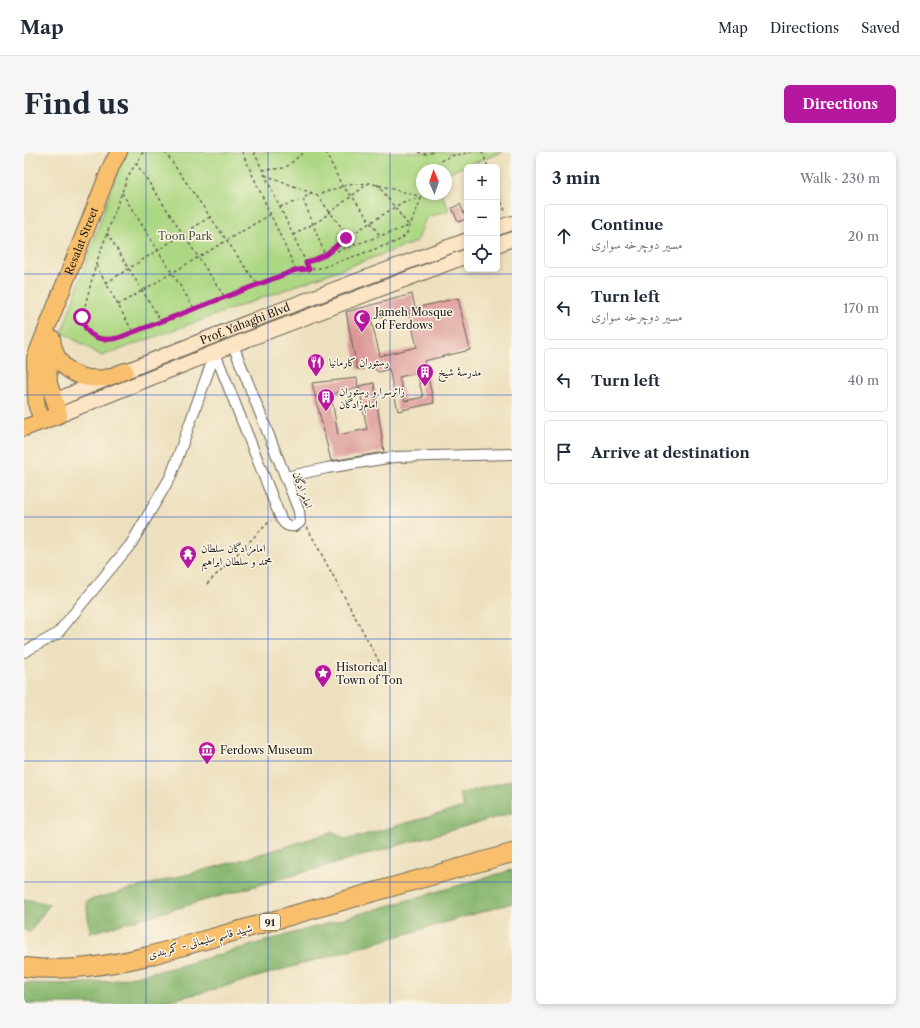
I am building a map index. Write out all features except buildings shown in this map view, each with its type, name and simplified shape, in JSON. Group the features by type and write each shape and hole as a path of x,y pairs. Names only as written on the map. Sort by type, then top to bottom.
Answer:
{"highway":[{"name":"شهید قاسم سلیمانی - کمربندی","path":"24,967 71,970 108,965 148,956 512,853"}],"main road":[{"name":"Resalat Street","path":"41,406 35,358 112,164 119,152"},
{"path":"500,244 512,239"},
{"name":"Prof. Yahaghi Blvd","path":"24,428 41,406 314,296 464,241"},
{"name":"Prof. Yahaghi Blvd","path":"41,406 132,386 233,345 464,257"},
{"name":"Resalat Street","path":"41,406 48,373 48,327"},
{"path":"48,327 53,347 60,364 69,371 87,377 105,378 125,371 132,386"}],"street":[{"name":"امامزادگان","path":"215,352 278,512 284,524 290,527 296,526 300,522 301,515 233,345"},
{"path":"24,652 57,634 132,544 171,476 215,352"},
{"path":"286,477 327,468 394,457 512,454"}],"path":[{"path":"143,152 127,178 96,264 82,317 86,331 98,338 110,340 296,270 339,263 394,242 406,235 421,200"},
{"path":"165,152 257,284"},
{"path":"242,152 296,270"},
{"path":"254,152 309,269"},
{"path":"263,170 285,168 304,152"},
{"path":"326,152 342,186 352,196 380,236"},
{"path":"418,152 426,154 433,152"},
{"path":"438,164 442,160 450,156 473,152"},
{"path":"482,152 487,164"},
{"path":"136,163 224,296"},
{"path":"265,175 317,195 355,245"},
{"path":"293,234 313,224 370,183"},
{"path":"317,195 342,186 370,183 416,195"},
{"path":"376,184 409,226"},
{"path":"280,207 303,199 312,192"},
{"path":"122,193 171,274 194,308"},
{"path":"303,199 325,255"},
{"path":"325,255 348,236 394,207 403,202 416,199"},
{"path":"500,200 506,225"},
{"path":"118,304 271,214"},
{"path":"106,283 210,217"},
{"path":"306,263 409,226"},
{"path":"107,233 161,321"},
{"path":"96,264 133,332"},
{"path":"207,584 278,512"},
{"path":"301,515 389,680"}],"green space":[{"name":"Toon Park","path":"128,152 503,152 470,164 464,164 464,166 452,171 452,164 416,164 416,200 445,200 449,210 426,218 416,242 102,356 62,332 121,161"},
{"path":"512,780 512,813 90,933 86,901 238,861 333,832 346,840 464,807 459,794"},
{"path":"512,870 512,903 205,992 154,1004 24,1004 24,983 70,984 112,981 176,967"},
{"path":"24,899 50,904 30,932 24,930"}],"place":[{"name":"Jameh Mosque of Ferdows","path":"362,333"},
{"name":"رستوران کارمانیا","path":"316,377"},
{"name":"مدرسهٔ شیخ","path":"425,387"},
{"name":"زائرسرا و رستوران امام‌زادگان","path":"326,412"},
{"name":"امامزادگان سلطان محمد و سلطان ابراهیم","path":"188,569"},
{"name":"Historical Town of Ton","path":"323,688"},
{"name":"Ferdows Museum","path":"207,765"}],"route":[{"path":"82,317 83,326 91,335 103,340 118,338 224,296 296,270 309,269 306,263 325,255 346,238"}]}
